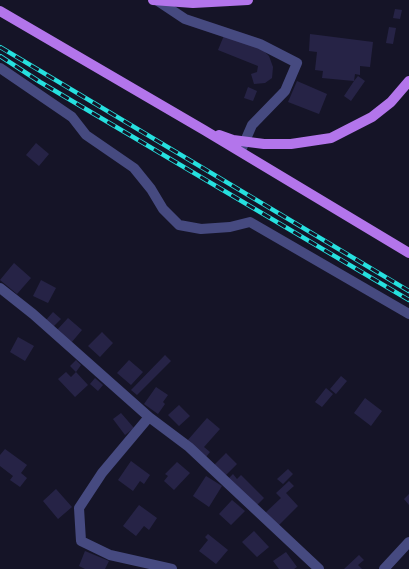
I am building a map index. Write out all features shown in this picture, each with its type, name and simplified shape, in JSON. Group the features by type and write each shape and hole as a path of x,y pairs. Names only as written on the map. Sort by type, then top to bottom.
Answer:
{"main road":[{"path":"156,0 193,3 248,0"},
{"path":"0,11 204,130 240,153 409,253"},
{"path":"204,130 244,142 291,144 331,138 372,118 391,102 409,81"}],"street":[{"path":"156,0 185,19 260,44 297,64 285,91 252,125 240,153"},
{"path":"0,68 72,116 86,135 134,168 151,189 162,209 179,226 201,229 230,227 250,222 409,314"},
{"path":"0,288 33,314 148,417 189,447 319,569"},
{"path":"148,417 102,473 79,508 81,541 110,555 172,569"},
{"path":"384,569 409,542"}],"building":[{"path":"395,9 402,10 400,19 393,18"},
{"path":"389,27 396,28 393,44 386,43"},
{"path":"225,33 259,46 269,56 273,67 272,78 265,83 254,84 251,74 257,72 258,66 218,50"},
{"path":"310,34 373,42 370,67 360,66 360,75 355,74 354,81 322,78 323,71 315,70 317,52 309,51"},
{"path":"358,76 365,81 351,101 344,96"},
{"path":"297,81 327,94 319,114 288,102"},
{"path":"248,87 257,91 253,101 244,98"},
{"path":"36,143 49,154 39,166 26,155"},
{"path":"14,263 31,278 17,294 0,280"},
{"path":"41,280 56,288 48,303 33,296"},
{"path":"53,312 61,319 53,327 46,320"},
{"path":"68,318 82,330 71,343 57,330"},
{"path":"102,332 113,343 100,357 88,346"},
{"path":"18,337 34,346 25,361 10,352"},
{"path":"165,355 171,361 137,395 131,390"},
{"path":"76,360 81,365 76,372 70,366"},
{"path":"129,360 143,372 131,385 117,373"},
{"path":"66,372 71,377 76,372 88,385 75,397 58,379"},
{"path":"341,376 347,381 336,394 330,389"},
{"path":"95,378 103,385 98,391 90,384"},
{"path":"156,387 168,395 163,402 165,404 158,414 144,404"},
{"path":"326,388 333,394 322,407 315,402"},
{"path":"365,398 382,411 371,426 354,413"},
{"path":"179,405 190,416 179,426 168,415"},
{"path":"121,413 134,428 125,435 113,419"},
{"path":"207,418 220,429 204,447 210,452 206,457 187,441"},
{"path":"5,449 27,465 21,473 27,478 20,487 10,480 13,476 0,466 0,455"},
{"path":"226,453 237,464 225,476 214,465"},
{"path":"131,461 150,475 144,484 140,481 133,491 118,480"},
{"path":"177,462 190,473 174,490 164,481 168,476 165,474"},
{"path":"288,469 293,474 283,484 277,479"},
{"path":"233,474 237,479 241,475 264,498 255,507 227,480"},
{"path":"206,476 222,486 209,507 193,496"},
{"path":"289,481 294,486 286,493 298,506 277,527 264,514 281,498 276,493"},
{"path":"56,489 72,507 58,519 43,501"},
{"path":"409,494 409,505 404,499"},
{"path":"232,500 245,511 231,525 219,514"},
{"path":"139,505 157,518 149,530 144,526 136,536 123,526"},
{"path":"254,531 269,547 257,557 242,542"},
{"path":"208,534 228,550 216,564 199,551 208,540 205,537"},
{"path":"85,551 109,561 105,569 85,569 79,566"},
{"path":"286,552 297,567 294,569 279,569 273,561"},
{"path":"359,555 364,560 358,565 362,569 344,569"}],"railway":[{"path":"0,47 409,291"},
{"path":"0,56 40,82 409,300"}]}
